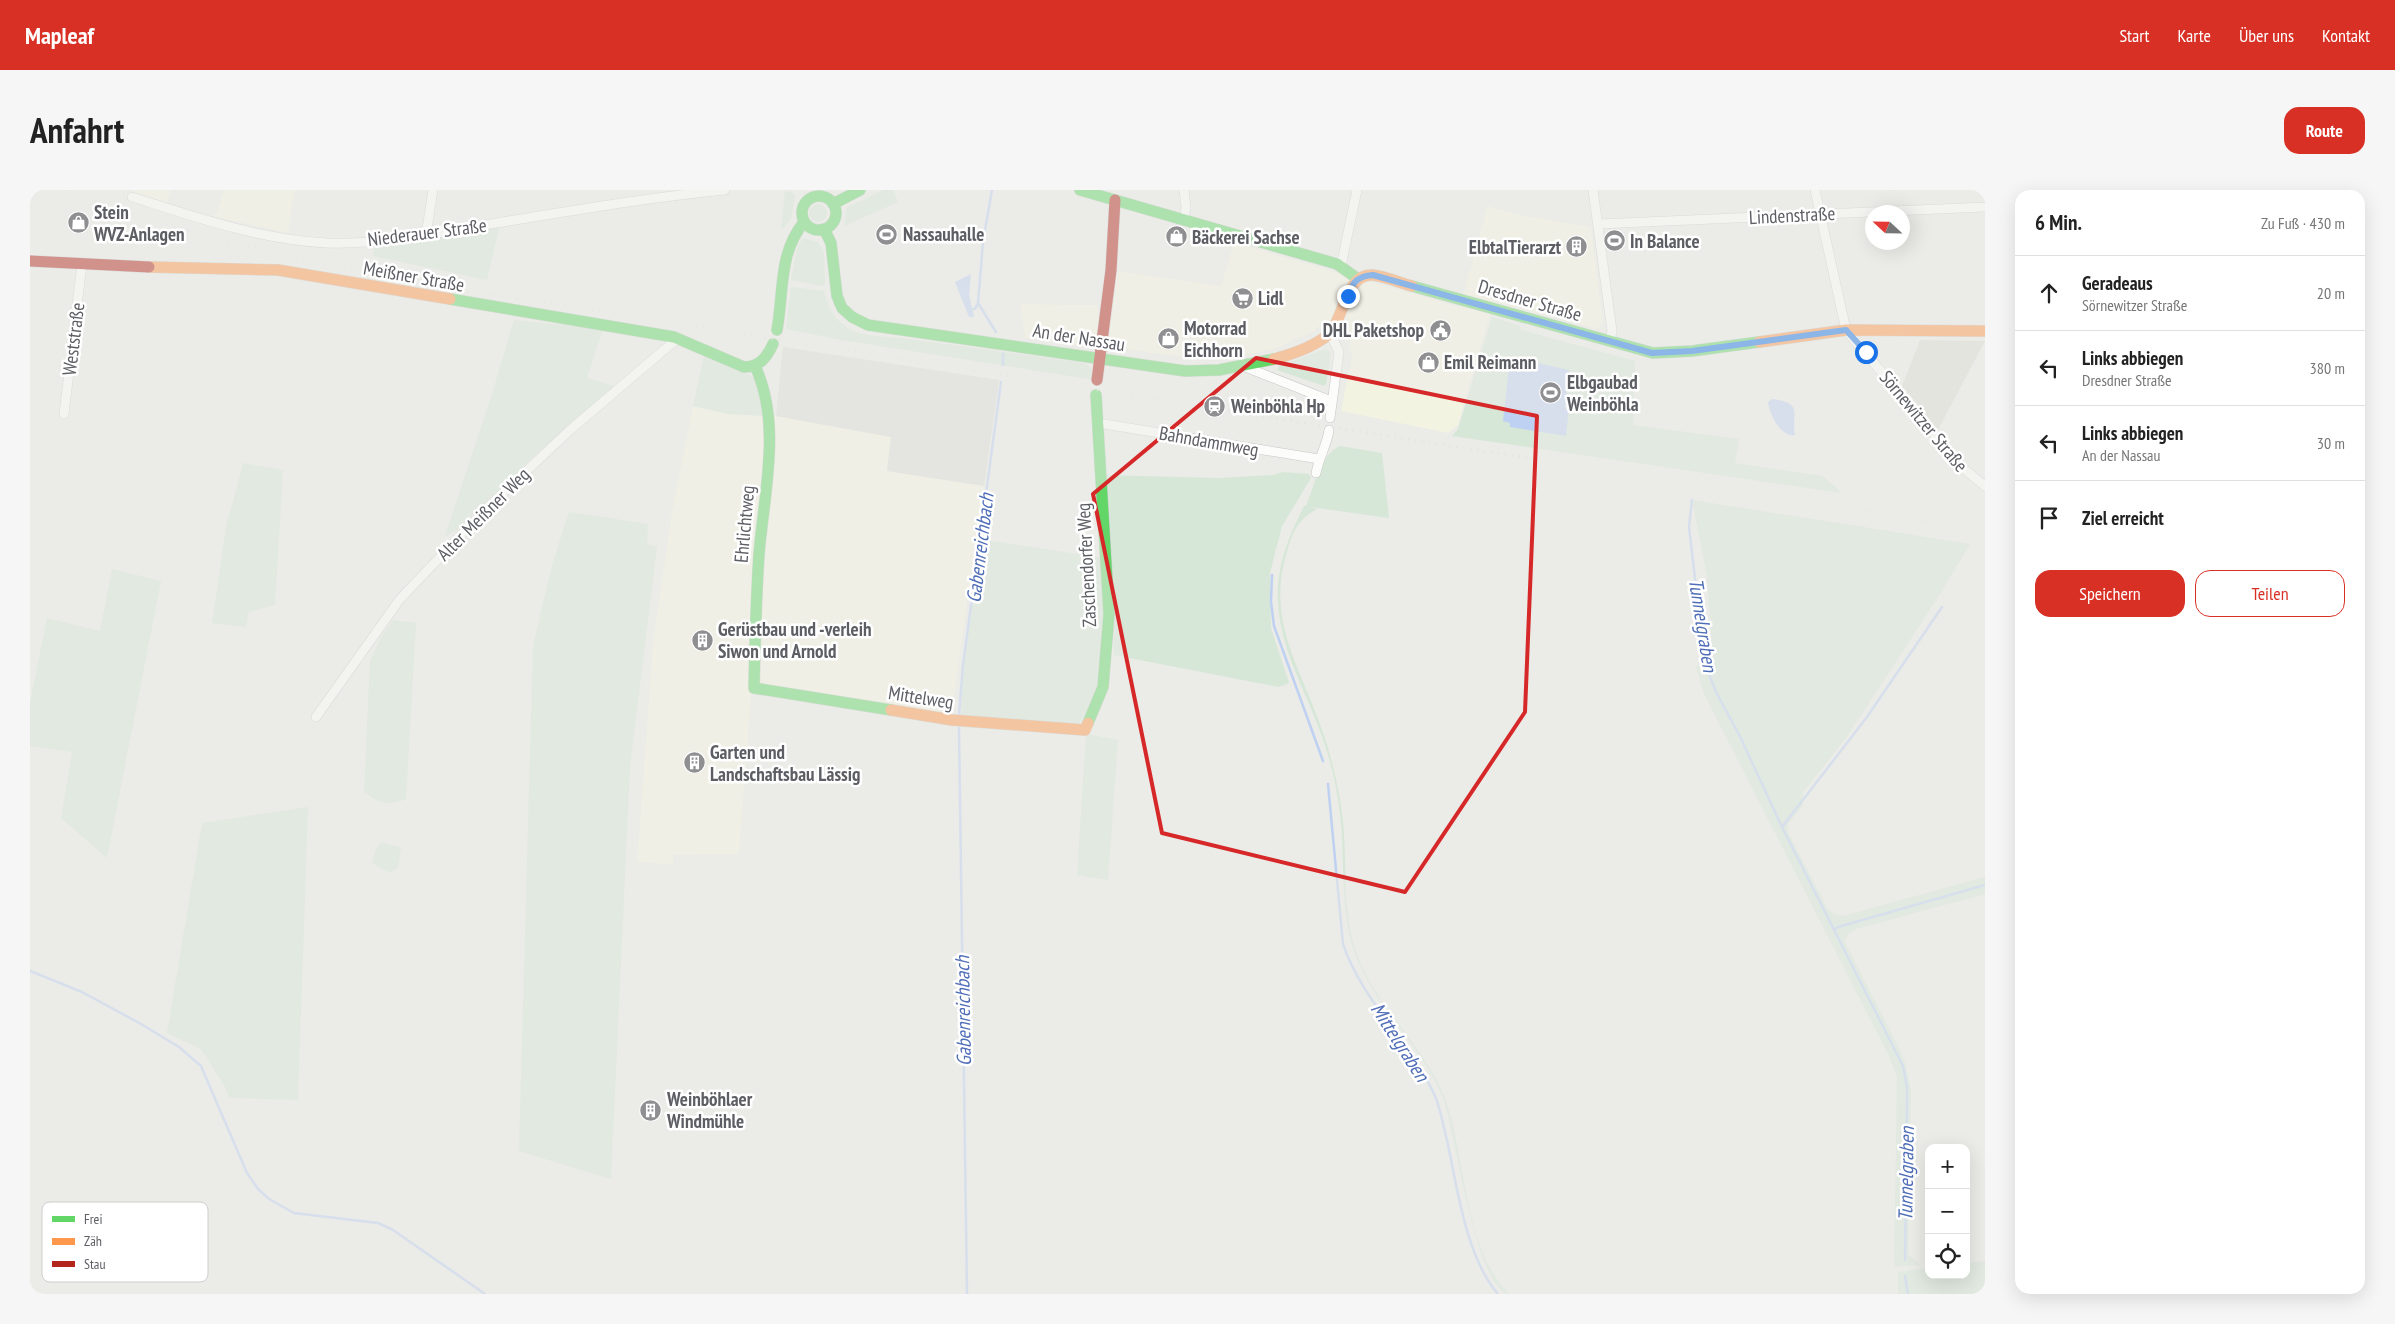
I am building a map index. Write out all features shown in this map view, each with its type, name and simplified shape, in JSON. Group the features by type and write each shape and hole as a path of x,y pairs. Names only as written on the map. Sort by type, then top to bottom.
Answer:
{"street":[{"path":"426,235 433,190"},
{"name":"Niederauer Straße","path":"132,197 221,223 305,241 345,242 426,235 660,197 725,190"},
{"path":"833,204 860,190"},
{"path":"1080,190 1341,266 1358,279"},
{"path":"1184,190 1186,208 1184,219"},
{"path":"1341,266 1357,190"},
{"path":"1593,190 1612,331 1610,341"},
{"path":"1815,190 1846,330"},
{"path":"808,194 825,197 833,204 836,211 835,219 824,230 812,229 804,222 802,210 808,194"},
{"path":"1098,380 1111,270 1115,200"},
{"name":"Lindenstraße","path":"1599,224 1985,207"},
{"path":"777,330 786,250 796,229 804,222"},
{"name":"An der Nassau","path":"824,230 834,251 835,290 839,302 850,316 857,321 868,325 1202,372 1242,366 1304,350 1322,341 1340,319 1352,284 1358,279"},
{"name":"Meißner Straße","path":"30,261 213,270 278,270 678,338 739,366 747,368 755,366"},
{"name":"Weststraße","path":"64,414 82,264"},
{"name":"Dresdner Straße","path":"1358,279 1370,275 1383,277 1647,352 1673,353 1846,330 1985,331"},
{"name":"Sörnewitzer Straße","path":"1846,330 1950,453 1985,486"},
{"path":"1330,333 1339,350 1330,418"},
{"name":"Alter Meißner Weg","path":"316,717 400,599 484,511 570,430 678,338"},
{"path":"755,366 765,359 773,344"},
{"name":"Ehrlichtweg","path":"754,688 758,570 770,419 766,391 755,366"},
{"path":"1242,366 1331,401"},
{"name":"Zaschendorfer Weg","path":"1085,730 1103,687 1109,614 1096,395"},
{"name":"Bahndammweg","path":"1098,423 1319,459"},
{"path":"1316,473 1319,459 1328,441 1329,430"},
{"name":"Mittelweg","path":"754,688 952,720 1085,730"}],"highlighted area":[{"path":"1256,358 1537,416 1525,712 1405,892 1162,833 1093,494"}],"shaded area":[{"path":"133,190 171,190 166,204 132,195"},
{"path":"224,190 295,190 288,233 215,217"},
{"path":"884,190 893,190 898,202 844,226 847,207"},
{"path":"785,191 791,192 795,196 791,219 783,229 781,228"},
{"path":"814,204 822,204 827,209 825,220 814,222 809,217 809,209"},
{"path":"1487,206 1516,214 1591,227 1603,323 1598,329 1494,302 1458,425 1448,433 1341,411 1352,356 1349,346 1351,335 1322,324 1314,331 1275,349 1219,360 1203,356 1175,356 1108,347 1117,271 1221,286 1234,243 1460,307"},
{"path":"499,228 487,280 373,256 374,245"},
{"path":"803,238 818,242 824,252 825,284 823,286 791,280 797,248"},
{"path":"791,287 824,291 835,317 843,325 863,334 1085,363 1091,369 1095,380 842,340 786,329"},
{"path":"1020,304 1098,305 1098,314 1102,315 1098,349 1025,338"},
{"name":"Elbgaubad Weinböhla","path":"1492,317 1520,326 1521,330 1635,361 1633,425 1739,439 1735,463 1823,476 1842,493 1452,436 1458,429"},
{"path":"514,320 603,329 587,378 617,387 538,452 456,531 445,536 491,397"},
{"path":"1920,340 1985,341 1938,430 1902,386"},
{"path":"783,347 999,380 951,718 752,687 739,854 674,855 673,865 637,862 653,642 672,511 693,406 728,414 776,416"},
{"path":"783,347 999,380 984,486 887,471 891,437 776,416"},
{"path":"1326,349 1331,352 1326,384 1324,386 1277,370 1279,366"},
{"path":"704,356 758,380 763,416 728,414 693,406"},
{"path":"1340,446 1382,453 1389,518 1310,507 1317,509 1298,525 1288,548 1282,572 1280,595 1282,616 1286,636 1322,730 1334,773 1343,825 1349,920 1352,939 1358,957 1377,994 1426,1062 1445,1098 1458,1148 1474,1227 1482,1251 1494,1274 1509,1294 1497,1286 1486,1266 1468,1208 1444,1101 1425,1063 1375,994 1351,942 1344,896 1341,825 1333,775 1322,736 1291,661 1280,623 1278,603 1279,577 1288,541 1304,506 1306,506 1323,463 1333,450"},
{"path":"243,463 283,470 275,605 248,612 247,623 244,627 212,623 226,527"},
{"path":"1283,472 1309,474 1311,478 1282,526 1270,573 1271,628 1289,683 1279,687 1114,655 1110,562 1102,475 1218,478 1273,475"},
{"path":"1692,500 1970,544 1940,594 1846,738 1803,792 1803,805 1788,824 1788,832 1827,908 1834,914 1843,916 1985,877 1985,894 1856,929 1848,934 1845,942 1905,1063 1911,1091 1908,1254 1920,1265 1894,1267 1897,1077 1889,1056 1704,694 1696,666 1713,662 1707,576"},
{"path":"569,512 648,524 647,544 657,547 630,767 611,1179 519,1151 533,645 553,562"},
{"path":"980,539 1103,558 1105,621 1102,669 1097,690 1089,709 1078,724 961,718 963,665"},
{"path":"112,569 161,581 107,858 61,818 72,752 30,746 30,703 47,618 100,631"},
{"path":"393,620 416,623 406,799 394,803 384,803 364,792 370,661 382,635"},
{"path":"1086,734 1118,740 1108,880 1077,875"},
{"path":"308,807 298,1100 229,1098 225,1087 201,1049 167,1033 202,823"},
{"path":"381,843 401,847 398,868 390,873 372,863 376,849"},
{"path":"1985,1261 1985,1294 1898,1294 1898,1272 1925,1269 1925,1279 1970,1279 1970,1263"}],"water":[{"path":"971,274 969,295 974,317 969,317 955,282"},
{"path":"1510,357 1569,370 1565,409 1569,410 1566,436 1510,427 1510,423 1503,421"},
{"path":"1772,399 1789,403 1792,406 1794,410 1795,435 1785,433 1780,429 1771,413 1768,402"}],"waterway":[{"name":"Gabenreichbach","path":"992,190 983,242 978,303 996,332"},
{"name":"Gabenreichbach","path":"973,309 975,309 978,303"},
{"name":"Gabenreichbach","path":"1003,354 1003,365"},
{"name":"Gabenreichbach","path":"959,715 963,665 1001,382"},
{"name":"Tunnelgraben","path":"1692,500 1689,527 1705,665 1717,694 1743,742"},
{"name":"Mittelgraben","path":"1272,575 1271,602 1274,626 1323,761"},
{"path":"1782,827 1867,717 1942,607"},
{"name":"Gabenreichbach","path":"959,728 967,1294"},
{"path":"1743,743 1782,827 1903,1066 1907,1087 1905,1260"},
{"name":"Mittelgraben","path":"1328,784 1343,944 1351,965 1362,984 1413,1057 1435,1096 1442,1118 1459,1200 1470,1241 1487,1279 1498,1294"},
{"path":"1834,930 1838,927 1985,885"},
{"path":"30,971 82,992 141,1024 179,1047 201,1066 247,1173 258,1189 269,1199 294,1213 378,1223 393,1230 485,1294"},
{"name":"Tunnelgraben","path":"1905,1276 1908,1294"}],"railway":[{"path":"68,190 164,223 262,250 462,290 1985,530"}],"traffic: fast":[{"path":"833,204 860,190"},
{"path":"1080,190 1337,264 1358,279"},
{"path":"819,196 831,201 836,213 831,225 819,230 807,225 802,213 807,201 819,196"},
{"path":"777,330 786,260 796,234 804,222"},
{"path":"824,229 831,243 837,296 842,308 852,317 868,325 1185,371 1219,370 1274,359"},
{"path":"1412,286 1653,353 1692,351 1759,342"},
{"path":"450,299 674,337 744,367 750,367 759,363 773,344"},
{"path":"755,366 763,388 768,411 769,459 759,554 754,688 891,710"},
{"path":"1088,723 1103,687 1109,614 1096,395"}],"traffic: slow":[{"path":"149,267 278,270 450,299"},
{"path":"1274,359 1303,350 1329,334 1334,327 1350,289 1363,277 1372,275 1412,286"},
{"path":"1759,342 1846,330 1985,331"},
{"path":"891,710 952,720 1085,730 1088,723"}],"traffic: jam":[{"path":"1097,380 1111,270 1115,200"},
{"path":"30,261 149,267"}],"place":[{"name":"Stein WVZ-Anlagen","path":"78,223"},
{"name":"Nassauhalle","path":"887,234"},
{"name":"Bäckerei Sachse","path":"1176,237"},
{"name":"In Balance","path":"1614,241"},
{"name":"ElbtalTierarzt","path":"1577,247"},
{"name":"Lidl","path":"1242,298"},
{"name":"DHL Paketshop","path":"1440,330"},
{"name":"Motorrad Eichhorn","path":"1168,339"},
{"name":"Emil Reimann","path":"1428,362"},
{"name":"Elbgaubad Weinböhla","path":"1551,393"},
{"name":"Weinböhla Hp","path":"1215,406"},
{"name":"Gerüstbau und -verleih Siwon und Arnold","path":"702,640"},
{"name":"Garten und Landschaftsbau Lässig","path":"694,763"},
{"name":"Weinböhlaer Windmühle","path":"651,1110"}],"route":[{"path":"1348,296 1354,282 1361,277 1373,275 1652,353 1692,351 1846,330 1866,352"}]}
